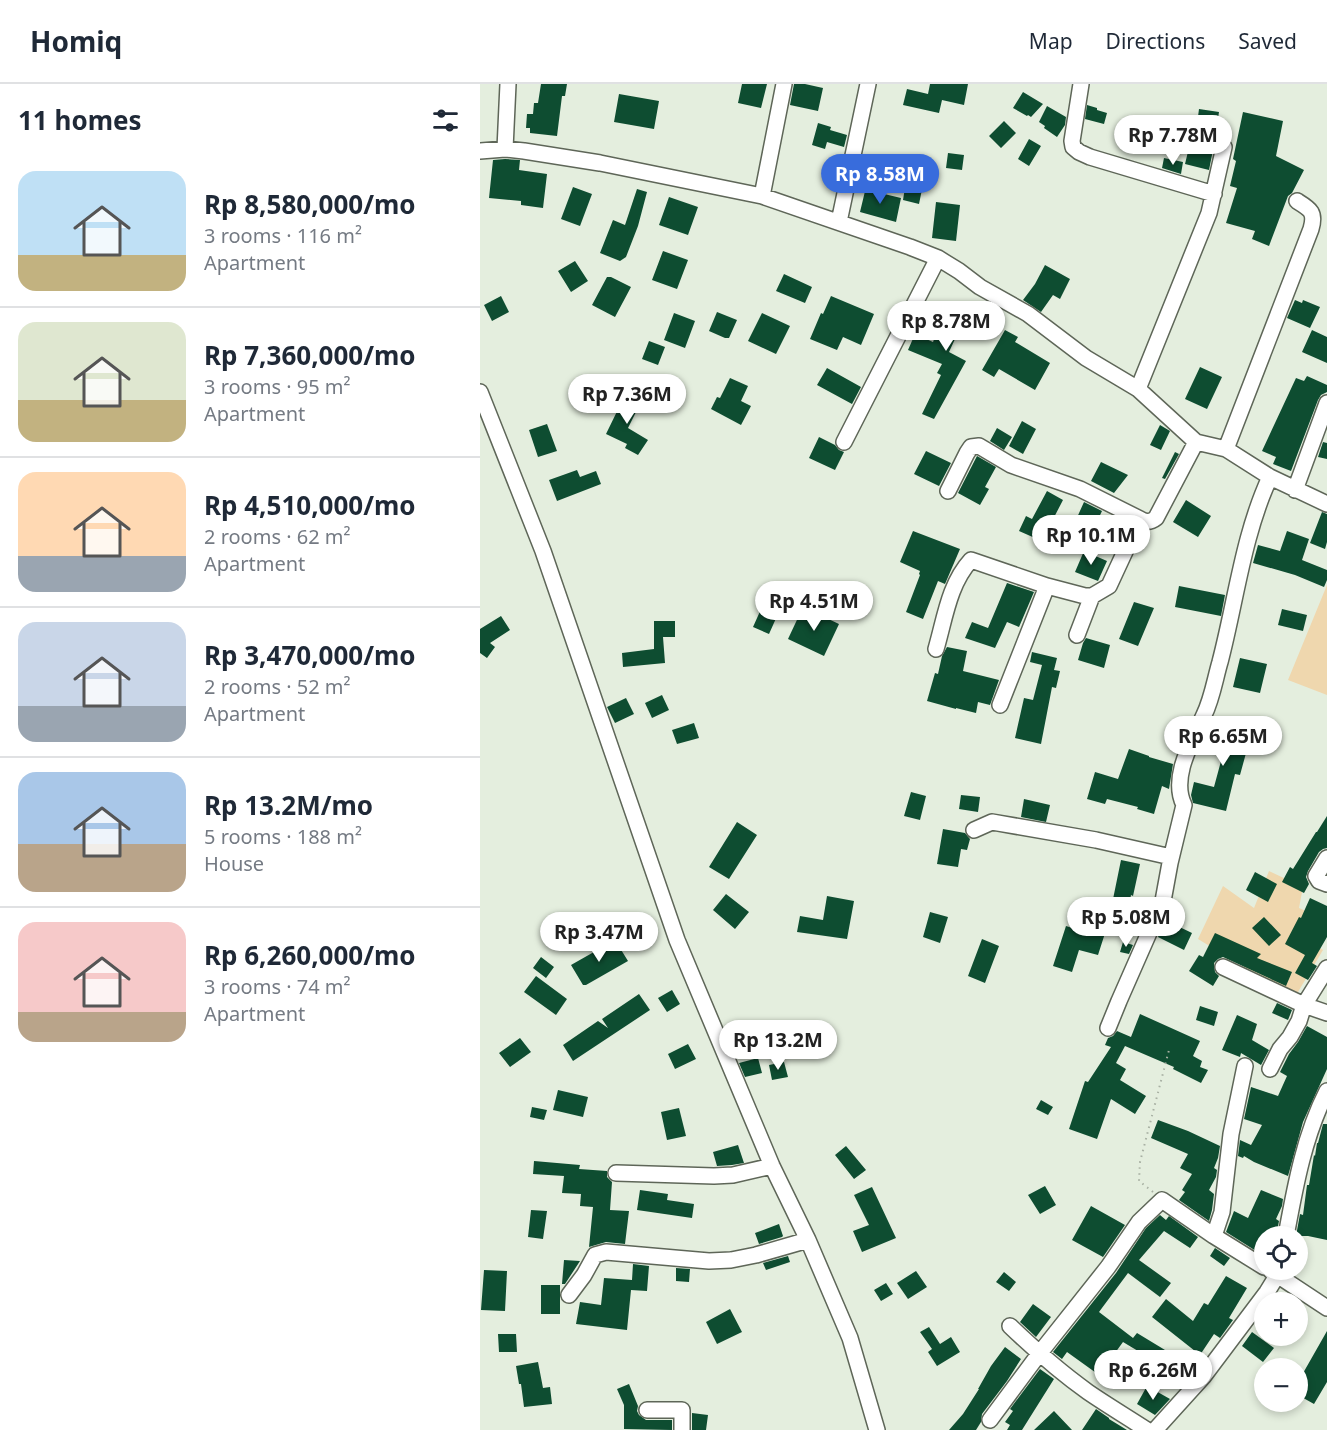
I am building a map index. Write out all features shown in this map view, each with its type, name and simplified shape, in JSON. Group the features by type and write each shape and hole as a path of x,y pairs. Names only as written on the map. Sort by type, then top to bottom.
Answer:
{"street":[{"path":"505,149 508,84"},
{"path":"762,196 784,84"},
{"path":"839,222 868,84"},
{"path":"1081,84 1072,141 1073,147 1079,152 1214,194"},
{"path":"1138,389 1209,213 1224,147"},
{"path":"480,151 524,150 762,196 876,234 938,258 980,287 1028,314 1086,358 1138,389 1196,442 1226,448 1270,477 1327,504"},
{"path":"1226,448 1311,230 1313,217 1310,210 1297,201"},
{"path":"844,442 938,258"},
{"path":"480,392 543,551 677,940 772,1166 808,1240 850,1338 877,1430"},
{"path":"1295,490 1327,403"},
{"path":"948,491 971,447 979,446 1011,465 1080,489 1140,519 1151,522 1156,518 1196,442"},
{"path":"1108,1029 1163,901 1184,805 1179,788 1181,771 1205,712 1223,650 1259,501 1270,477"},
{"path":"936,649 948,601 961,573 971,560 1047,586 1092,596 1108,586 1140,519"},
{"path":"1000,705 1047,586"},
{"path":"1077,635 1092,596"},
{"path":"974,830 992,822 1096,840 1171,857"},
{"path":"1327,858 1316,876 1327,884"},
{"path":"1223,967 1304,1005 1327,1013"},
{"path":"1270,1069 1294,1029 1304,1005 1327,968"},
{"path":"1214,1236 1222,1212 1231,1134 1245,1066"},
{"path":"1288,1226 1312,1125 1327,1093"},
{"path":"616,1173 707,1177 732,1175 772,1166"},
{"path":"990,1420 1108,1267 1139,1222 1162,1200 1214,1236 1254,1259"},
{"path":"569,1295 595,1255 606,1252 709,1261 731,1260 808,1240"},
{"path":"1155,1430 1203,1377 1262,1299 1269,1280"},
{"path":"1286,1280 1327,1308"},
{"path":"1010,1326 1039,1354 1091,1394 1147,1430"},
{"path":"647,1410 682,1410 682,1430"}],"path":[{"path":"1162,1200 1139,1181 1139,1172 1169,1050"}],"shaded area":[{"path":"1327,585 1327,695 1288,680"},
{"path":"1269,871 1303,887 1299,908 1317,916 1309,942 1323,950 1295,997 1243,978 1246,968 1198,939 1223,886 1254,908"}],"building":[{"path":"541,84 567,84 565,96 562,96 557,136 530,133 530,128 526,128 527,114 533,114 534,103 538,103"},
{"path":"742,84 767,84 761,108 738,103"},
{"path":"794,84 823,88 818,111 790,105"},
{"path":"930,84 968,84 964,105 942,100 939,113 903,105 907,89 928,94"},
{"path":"1023,92 1043,104 1031,117 1013,108"},
{"path":"619,94 659,101 654,129 614,122"},
{"path":"1087,105 1107,113 1104,124 1085,119"},
{"path":"1047,106 1066,117 1065,125 1057,137 1039,122"},
{"path":"1199,109 1219,112 1215,137 1220,138 1214,145 1209,170 1185,164 1193,131 1196,132"},
{"path":"1243,112 1283,121 1276,156 1304,170 1292,193 1288,196 1269,246 1252,239 1255,231 1226,223 1237,188 1230,186"},
{"path":"1004,121 1016,133 1001,148 989,136"},
{"path":"818,123 831,127 830,130 847,135 844,147 827,142 825,149 812,145"},
{"path":"1029,139 1041,146 1029,166 1018,159"},
{"path":"948,153 964,155 962,170 946,168"},
{"path":"910,157 928,160 919,204 903,200"},
{"path":"1164,158 1183,162 1181,174 1162,168"},
{"path":"493,160 520,160 519,170 547,174 543,208 521,205 521,201 489,198"},
{"path":"573,187 592,194 580,226 561,219"},
{"path":"866,187 901,198 896,222 860,212"},
{"path":"637,189 647,192 638,226 626,257 620,261 600,253 613,220 625,225"},
{"path":"669,197 698,207 688,235 659,225"},
{"path":"936,202 960,205 956,241 932,238"},
{"path":"663,251 688,260 677,289 652,280"},
{"path":"575,261 588,281 571,292 558,271"},
{"path":"1045,265 1070,279 1060,299 1053,295 1041,312 1023,300"},
{"path":"784,274 812,287 805,303 776,291"},
{"path":"607,277 631,287 615,317 592,305"},
{"path":"501,296 509,312 492,321 484,305"},
{"path":"831,296 874,314 861,345 843,337 837,350 810,339"},
{"path":"1295,300 1302,303 1303,300 1320,307 1310,328 1287,318"},
{"path":"948,303 989,321 980,337 961,326 949,352 966,361 934,419 922,414 941,375 937,373 942,364 908,350 915,334 933,342"},
{"path":"717,312 737,320 729,338 709,331"},
{"path":"674,313 695,321 685,348 664,340"},
{"path":"762,313 790,326 776,354 748,341"},
{"path":"1005,330 1018,337 1015,342 1050,363 1035,390 999,369 994,377 982,370"},
{"path":"1312,330 1327,337 1327,363 1302,352"},
{"path":"649,341 665,347 658,365 642,359"},
{"path":"1200,367 1222,377 1207,409 1185,399"},
{"path":"827,368 861,387 852,404 817,385"},
{"path":"1307,376 1327,385 1327,392 1318,400 1291,471 1273,464 1276,457 1262,451 1296,378 1304,381"},
{"path":"730,378 748,386 741,401 751,406 741,425 711,409 717,397 720,398"},
{"path":"626,393 642,400 628,428 648,440 638,455 625,448 627,444 606,434"},
{"path":"1022,421 1036,429 1023,454 1009,446"},
{"path":"547,424 557,451 538,457 529,430"},
{"path":"1160,425 1170,431 1161,450 1150,445"},
{"path":"997,428 1012,437 1004,450 990,441"},
{"path":"819,437 844,452 835,470 809,458"},
{"path":"1323,442 1327,443 1327,459 1318,457"},
{"path":"926,451 951,463 939,486 914,474"},
{"path":"1175,452 1179,454 1165,479 1162,478"},
{"path":"977,456 996,467 985,487 989,489 980,505 958,493"},
{"path":"1101,462 1128,475 1114,493 1091,481"},
{"path":"577,470 580,477 596,471 601,484 557,501 549,480"},
{"path":"1047,491 1063,500 1044,542 1019,531 1026,516 1032,519"},
{"path":"1186,500 1211,516 1198,537 1173,522"},
{"path":"1084,502 1102,511 1093,530 1075,522"},
{"path":"1322,512 1327,514 1325,549 1310,543"},
{"path":"913,531 960,549 945,584 938,581 923,619 906,612 920,571 900,562"},
{"path":"1287,531 1309,539 1302,560 1327,570 1324,587 1295,575 1253,563 1258,545 1280,551"},
{"path":"1084,551 1107,561 1098,581 1075,572"},
{"path":"1007,583 1034,592 1019,627 1007,622 995,648 965,638 972,622 988,628"},
{"path":"1179,586 1225,595 1221,616 1175,607"},
{"path":"766,598 782,605 769,634 753,627"},
{"path":"1134,602 1154,608 1138,646 1119,639"},
{"path":"803,607 839,624 824,656 788,639"},
{"path":"1282,609 1307,615 1303,631 1278,625"},
{"path":"501,616 510,630 490,643 495,647 487,658 480,653 480,629"},
{"path":"654,621 675,621 675,637 663,637 665,663 623,667 622,653 654,649"},
{"path":"1086,638 1110,645 1104,668 1078,660"},
{"path":"947,647 967,651 963,671 999,680 990,705 978,702 976,713 927,701 935,673 938,674 942,656"},
{"path":"1032,652 1057,658 1054,670 1060,671 1056,688 1052,687 1041,744 1015,738 1024,698 1033,700 1042,665 1030,662"},
{"path":"1240,658 1267,664 1260,693 1233,687"},
{"path":"662,695 669,710 652,718 645,703"},
{"path":"626,698 634,714 615,723 607,707"},
{"path":"694,723 699,738 677,744 672,730"},
{"path":"1214,725 1251,735 1240,775 1235,774 1226,811 1193,803 1191,795 1194,782 1214,787 1224,750 1202,744 1207,731"},
{"path":"1129,749 1173,764 1169,789 1162,786 1154,814 1137,809 1138,807 1107,799 1105,804 1087,799 1095,772 1118,779"},
{"path":"911,792 926,796 920,820 904,816"},
{"path":"961,795 980,797 978,812 959,809"},
{"path":"1024,799 1050,805 1046,822 1021,817"},
{"path":"1327,816 1327,848 1319,852 1308,871 1306,877 1309,884 1304,893 1282,882 1290,867 1293,869"},
{"path":"737,822 757,835 729,879 709,867"},
{"path":"943,829 965,833 970,839 967,850 961,849 958,867 937,864"},
{"path":"1121,860 1140,864 1124,931 1107,927 1098,955 1079,950 1072,972 1053,966 1066,926 1085,932 1091,901 1112,904"},
{"path":"1255,872 1277,884 1268,902 1246,890"},
{"path":"726,894 749,912 735,929 713,910"},
{"path":"827,896 854,901 847,939 797,932 800,916 823,920"},
{"path":"1310,898 1327,906 1327,937 1312,963 1317,966 1308,980 1295,973 1305,955 1285,944"},
{"path":"930,912 948,917 940,943 923,937"},
{"path":"1264,917 1281,935 1269,946 1252,928"},
{"path":"1165,920 1192,933 1184,950 1158,937"},
{"path":"1215,933 1261,954 1257,958 1292,972 1286,986 1223,957 1214,963 1215,972 1219,976 1213,986 1189,971 1199,955 1203,957"},
{"path":"982,939 999,946 985,983 968,976"},
{"path":"615,940 628,961 583,985 571,965"},
{"path":"1123,942 1133,945 1129,954 1120,952"},
{"path":"541,957 554,967 546,978 533,968"},
{"path":"536,976 567,999 556,1015 524,992"},
{"path":"672,990 680,1004 667,1012 658,998"},
{"path":"639,994 650,1010 573,1061 563,1045 598,1021 608,1028 602,1019"},
{"path":"1277,1003 1292,1010 1288,1020 1272,1013"},
{"path":"1200,1006 1218,1012 1214,1026 1196,1020"},
{"path":"1140,1014 1200,1041 1193,1056 1202,1061 1200,1067 1208,1070 1201,1083 1173,1069 1174,1067 1125,1046 1116,1063 1126,1069 1120,1080 1146,1096 1135,1114 1111,1099 1097,1139 1069,1129 1085,1081 1088,1082 1111,1047 1105,1045 1108,1038 1117,1031 1131,1037"},
{"path":"1237,1015 1257,1024 1252,1040 1269,1050 1261,1065 1241,1053 1240,1057 1222,1050"},
{"path":"1307,1026 1327,1037 1327,1069 1303,1122 1288,1176 1244,1156 1243,1158 1238,1156 1240,1140 1251,1145 1262,1125 1244,1119 1251,1087 1278,1096 1287,1076 1280,1072"},
{"path":"520,1038 531,1052 510,1067 499,1053"},
{"path":"688,1044 696,1059 675,1069 668,1054"},
{"path":"758,1058 762,1073 745,1077 739,1063"},
{"path":"784,1062 788,1077 772,1080 769,1065"},
{"path":"558,1090 588,1097 583,1117 553,1110"},
{"path":"1041,1100 1053,1107 1048,1115 1036,1109"},
{"path":"532,1107 547,1110 544,1120 530,1117"},
{"path":"679,1108 686,1136 667,1140 661,1112"},
{"path":"1158,1120 1220,1146 1214,1168 1217,1170 1216,1177 1209,1190 1214,1194 1209,1221 1179,1200 1192,1174 1180,1168 1188,1154 1151,1138"},
{"path":"1323,1124 1327,1124 1327,1240 1308,1236 1308,1226 1298,1226 1300,1214 1303,1215 1307,1185 1309,1185"},
{"path":"738,1145 744,1163 717,1166 713,1152"},
{"path":"846,1146 866,1170 854,1179 835,1155"},
{"path":"534,1161 580,1165 579,1169 607,1171 607,1177 612,1182 610,1210 629,1211 625,1244 606,1242 589,1247 593,1207 580,1206 581,1194 562,1193 564,1176 533,1174"},
{"path":"1045,1186 1056,1205 1040,1214 1028,1195"},
{"path":"872,1187 896,1238 862,1252 853,1231 869,1225 854,1195"},
{"path":"640,1190 668,1194 667,1200 694,1204 692,1218 637,1210"},
{"path":"1261,1190 1283,1199 1276,1219 1279,1221 1278,1226 1254,1226 1254,1250 1226,1232 1234,1211 1248,1218"},
{"path":"1091,1206 1125,1225 1103,1257 1072,1240"},
{"path":"531,1210 547,1211 543,1239 528,1237"},
{"path":"1160,1215 1166,1220 1169,1216 1198,1237 1190,1248 1164,1231 1139,1260 1171,1283 1160,1297 1128,1273 1099,1312 1133,1338 1137,1333 1193,1367 1184,1379 1160,1361 1158,1363 1123,1342 1099,1375 1067,1352 1062,1359 1053,1352 1116,1273 1146,1228"},
{"path":"779,1224 782,1237 759,1244 755,1233"},
{"path":"1215,1248 1230,1258 1224,1266 1210,1256"},
{"path":"788,1256 790,1262 766,1270 763,1263"},
{"path":"564,1260 580,1261 565,1284 562,1284"},
{"path":"633,1264 649,1266 647,1291 631,1290 627,1330 576,1324 580,1302 601,1305 604,1278 632,1280"},
{"path":"676,1268 690,1269 689,1282 676,1281"},
{"path":"484,1270 507,1271 505,1311 481,1310"},
{"path":"916,1271 927,1287 908,1299 897,1283"},
{"path":"1004,1272 1016,1282 1009,1291 996,1282"},
{"path":"1226,1276 1247,1288 1229,1318 1233,1320 1220,1338 1214,1334 1200,1355 1152,1317 1166,1299 1193,1321 1204,1303 1208,1305"},
{"path":"886,1283 893,1294 881,1301 874,1290"},
{"path":"541,1285 560,1285 560,1314 541,1314"},
{"path":"1033,1304 1051,1317 1036,1337 1020,1322"},
{"path":"730,1309 742,1332 717,1344 706,1322"},
{"path":"929,1327 940,1344 951,1337 960,1352 937,1366 928,1352 932,1349 920,1332"},
{"path":"1327,1331 1327,1382 1314,1404 1308,1401 1308,1364"},
{"path":"1252,1332 1254,1346 1274,1348 1266,1358 1258,1358 1242,1346"},
{"path":"498,1334 516,1334 517,1352 499,1352"},
{"path":"1005,1347 1021,1359 982,1414 981,1422 976,1430 949,1430 963,1414"},
{"path":"538,1362 543,1388 550,1387 552,1404 524,1407 516,1366"},
{"path":"1040,1369 1054,1379 1022,1430 1007,1430 1010,1425 1005,1422 1013,1411 1010,1409"},
{"path":"629,1384 638,1406 639,1415 646,1420 672,1420 672,1430 624,1429 624,1405 617,1389"},
{"path":"1147,1386 1170,1399 1155,1415 1137,1404"},
{"path":"1096,1409 1109,1419 1127,1430 1082,1430"},
{"path":"1054,1411 1072,1430 1034,1430"},
{"path":"692,1413 708,1415 706,1430 692,1430"}]}
